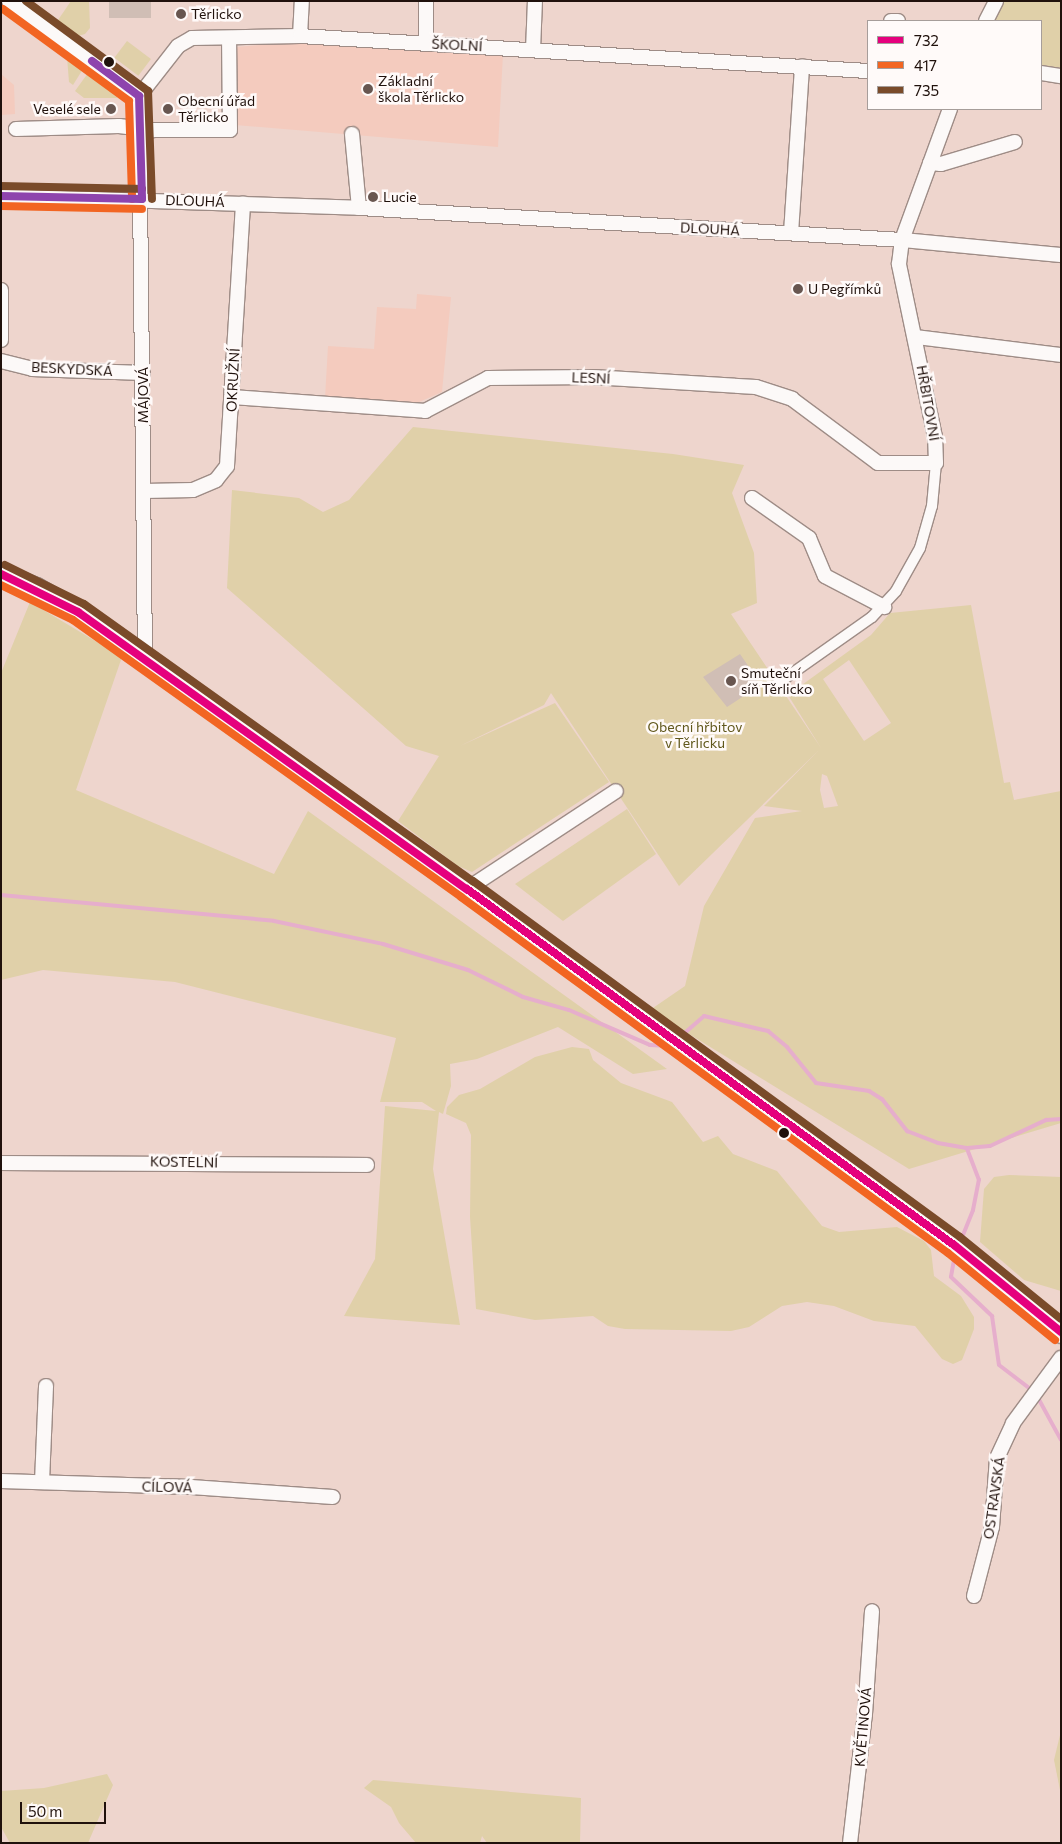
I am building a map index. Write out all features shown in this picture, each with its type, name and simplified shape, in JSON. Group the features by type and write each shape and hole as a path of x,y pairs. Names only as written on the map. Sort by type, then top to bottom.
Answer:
{"main road":[{"path":"1,574 36,588 78,612 467,890 954,1245 1061,1332"}],"street":[{"path":"9,1 140,96"},
{"path":"300,36 302,1"},
{"path":"426,1 426,44"},
{"path":"533,50 535,1"},
{"path":"986,20 996,1"},
{"name":"ŠKOLNÍ","path":"140,96 185,41 228,38 300,36 867,71"},
{"path":"16,129 142,128 230,130 228,38"},
{"path":"791,233 802,66"},
{"path":"1042,73 1061,76"},
{"name":"MÁJOVÁ","path":"140,96 142,128 145,661"},
{"name":"HŘBITOVNÍ","path":"777,684 884,607 909,572 920,548 932,506 936,463 935,437 916,337 899,264 902,240 950,110"},
{"path":"352,134 359,208"},
{"path":"930,162 941,164 1015,142"},
{"name":"DLOUHÁ","path":"1,196 142,199 359,208 902,240 1061,255"},
{"name":"OKRUŽNÍ","path":"144,491 193,490 216,480 227,466 243,203"},
{"path":"1,290 1,340"},
{"path":"916,337 1061,355"},
{"name":"BESKYDSKÁ","path":"1,361 32,368 143,373"},
{"name":"LESNÍ","path":"232,397 425,411 488,378 592,377 756,388 792,399 878,463 936,463"},
{"path":"752,498 809,538 826,576 884,607"},
{"path":"467,890 616,791"},
{"name":"KOSTELNÍ","path":"1,1163 366,1165"},
{"name":"OSTRAVSKÁ","path":"974,1596 992,1527 997,1458 1013,1423 1061,1358"},
{"path":"42,1482 46,1386"},
{"name":"CÍLOVÁ","path":"1,1481 333,1497"},
{"name":"KVĚTINOVÁ","path":"850,1843 865,1714 872,1611"}],"shaded area":[{"name":"Základní škola Těrlicko","path":"295,42 503,54 498,147 235,125 237,47"},
{"path":"1,74 14,85 15,114 1,115"},
{"path":"417,294 451,297 442,392 410,406 325,398 328,346 374,349 377,307 416,309"}],"green space":[{"path":"71,1 89,1 90,28 85,34 78,36 56,23"},
{"path":"1001,1 1061,1 1061,68 1042,65 1042,20 992,20"},
{"path":"127,41 151,59 138,76 114,58"},
{"path":"67,57 83,69 73,85 69,82"},
{"path":"88,73 114,93 117,90 117,98 84,98 75,91"},
{"name":"Obecní hřbitov v Těrlicku","path":"413,427 673,454 744,465 732,493 754,553 757,603 731,614 821,748 788,695 871,635 890,613 971,605 1004,783 1010,782 1014,800 1061,791 1061,1123 909,1169 650,1010 685,986 704,906 755,818 802,811 764,806 819,750 679,886 551,693 544,705 460,746 555,703 609,782 472,872 458,866 398,821 439,756 406,746 227,588 232,490 299,498 323,512 349,500","holes":["849,660 891,723 864,741 823,679","822,774 827,776 838,806 824,808 820,790"]},
{"path":"30,602 122,657 76,790 274,874 308,811 667,1069 633,1074 558,1027 477,1059 450,1064 451,1086 443,1114 439,1112 433,1169 460,1325 344,1316 375,1259 385,1106 436,1111 422,1102 380,1102 396,1038 175,982 43,970 1,980 1,673"},
{"path":"627,809 656,854 563,921 515,884"},
{"path":"572,1047 589,1049 593,1060 621,1083 672,1102 703,1142 718,1136 733,1154 777,1171 822,1226 839,1232 897,1227 924,1241 931,1250 934,1276 961,1296 974,1317 974,1329 962,1360 953,1364 942,1359 915,1326 874,1321 834,1306 807,1302 782,1306 749,1327 731,1331 625,1329 608,1326 593,1316 535,1320 476,1309 470,1217 471,1135 466,1123 446,1114 447,1107 459,1095 480,1089 535,1057"},
{"path":"1009,1175 1061,1177 1061,1291 1024,1280 980,1242 984,1189 994,1177"},
{"path":"1061,1731 1061,1795 1054,1760"},
{"path":"107,1774 113,1785 88,1843 10,1843 1,1827 1,1791 44,1788"},
{"path":"373,1780 581,1798 580,1843 487,1843 482,1836 480,1843 416,1843 399,1823 391,1807 364,1788"}],"building":[{"path":"109,1 151,1 151,18 109,18"},
{"name":"Smuteční síň Těrlicko","path":"740,654 758,680 747,687 750,692 727,707 703,677"}],"waterway":[{"path":"1,895 274,921 383,944 468,970 523,997 569,1010 650,1045 668,1046"},
{"path":"680,1037 704,1016 768,1031 787,1047 816,1083 869,1091 882,1099 907,1131 938,1143 967,1148 990,1146 1046,1120 1061,1119"},
{"path":"961,1240 973,1210 979,1180 967,1148"},
{"path":"955,1254 951,1277 992,1316 999,1365 1033,1391"},
{"path":"1037,1396 1061,1440"}],"transit line":[{"name":"735","path":"26,1 148,91 152,199"},
{"name":"417","path":"3,9 129,101 132,199"},
{"path":"92,61 139,96 142,199"},
{"name":"735","path":"1,186 142,189"},
{"path":"1,196 142,199"},
{"name":"417","path":"1,206 142,209"},
{"name":"735","path":"5,565 84,604 473,881 960,1237 1061,1319"},
{"name":"732","path":"1,574 78,612 467,889 954,1245 1061,1332"},
{"name":"417","path":"1,585 73,620 461,897 948,1253 1055,1340"}],"place":[{"name":"Těrlicko","path":"181,14"},
{"name":"Základní škola Těrlicko","path":"368,89"},
{"name":"Veselé sele","path":"111,109"},
{"name":"Obecní úřad Těrlicko","path":"168,109"},
{"name":"Lucie","path":"373,197"},
{"name":"U Pegřímků","path":"798,289"},
{"name":"Smuteční síň Těrlicko","path":"731,681"}]}
